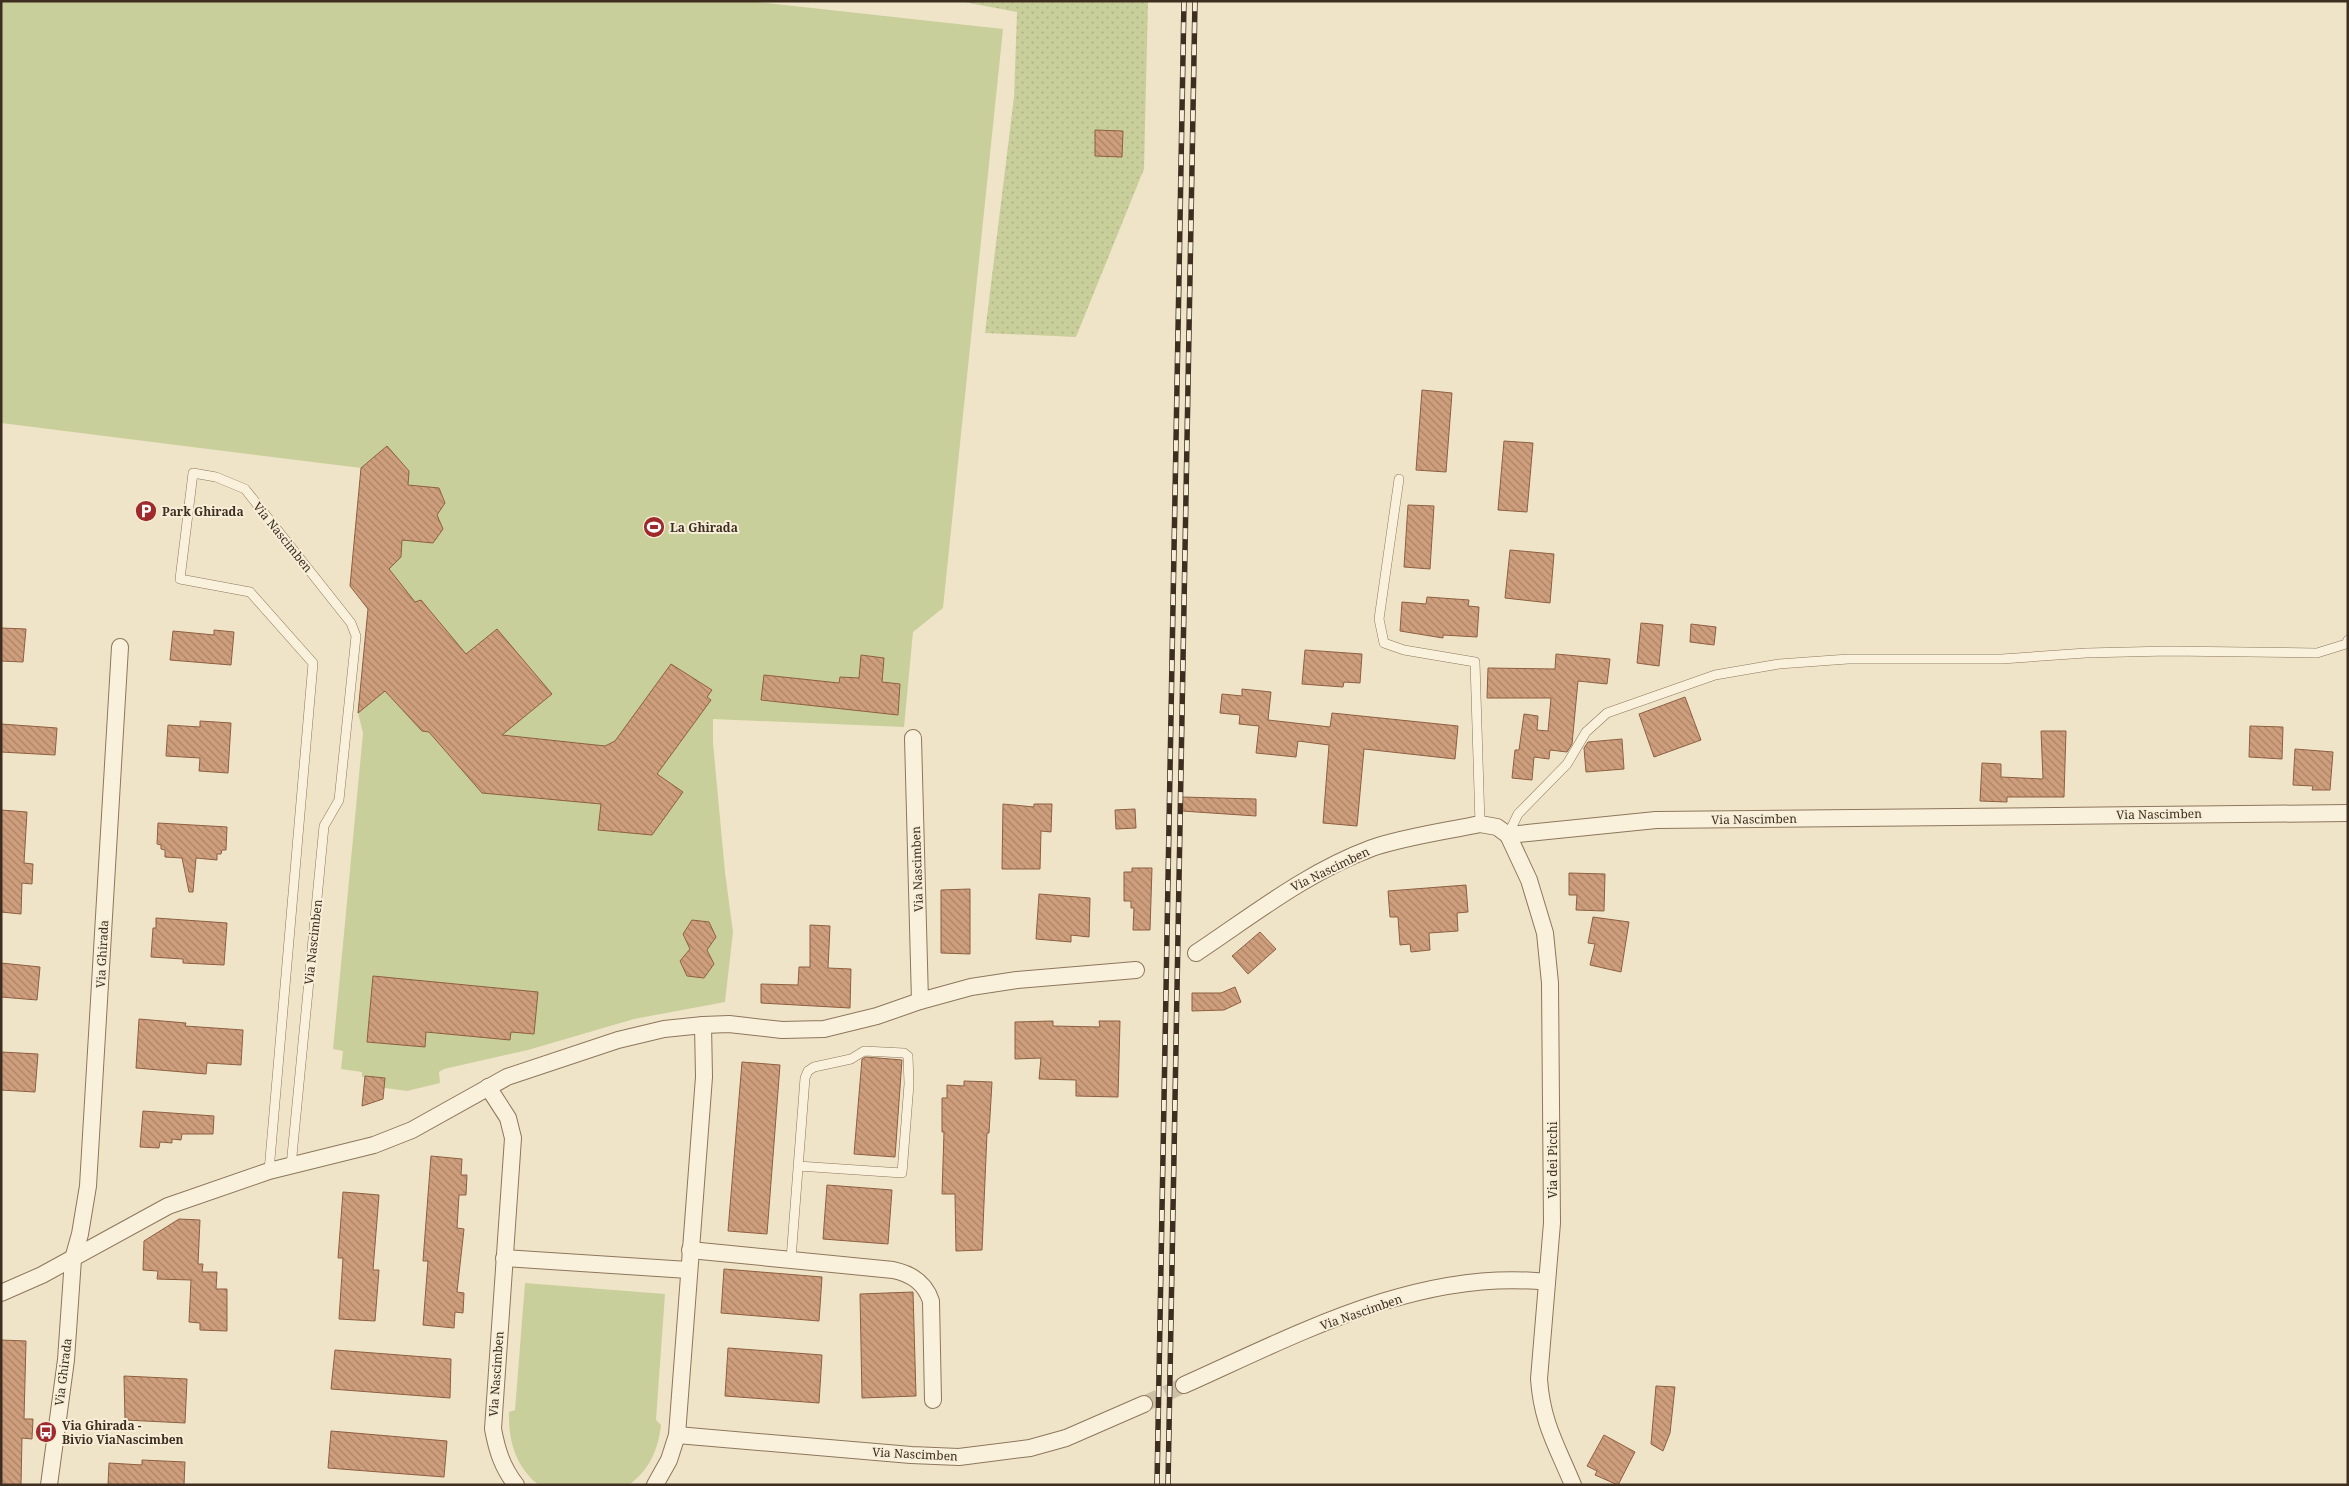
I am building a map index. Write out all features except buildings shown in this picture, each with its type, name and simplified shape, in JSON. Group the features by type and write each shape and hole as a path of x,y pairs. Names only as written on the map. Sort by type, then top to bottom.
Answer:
{"street":[{"name":"Via Ghirada","path":"49,1485 66,1360 73,1259 80,1234 88,1186 120,647"},
{"name":"Via Nascimben","path":"913,738 920,1001"},
{"name":"Via Nascimben","path":"1196,952 1289,889 1329,867 1374,848 1480,824 1498,827 1508,834 1656,820 2348,812"},
{"name":"Via dei Picchi","path":"1508,834 1528,880 1545,933 1550,984 1553,1161 1548,1282 1539,1360 1541,1399 1551,1438 1573,1485"},
{"path":"1,1293 73,1259 168,1206 269,1171 374,1145 412,1130 488,1087 527,1069 618,1040 664,1029 703,1025 729,1024 782,1030 824,1029 876,1016 920,1001 971,987 999,982 1136,970"},
{"path":"656,1485 669,1460 677,1436 688,1270 705,1065 703,1025"},
{"name":"Via Nascimben","path":"488,1087 508,1118 513,1138 493,1429 498,1455 506,1473 516,1485"},
{"path":"690,1250 893,1270 902,1272 920,1282 927,1289 932,1313 933,1400"},
{"path":"504,1258 688,1270"},
{"name":"Via Nascimben","path":"1184,1385 1295,1336 1393,1299 1478,1280 1502,1279 1548,1282"},
{"name":"Via Nascimben","path":"677,1436 911,1455 959,1456 1030,1448 1066,1438 1144,1404"}],"lane":[{"name":"Via Nascimben","path":"269,1171 313,663 250,592 180,579 193,473 216,476 245,490 351,623 356,636 340,800 324,826 291,1166"},
{"path":"1399,479 1379,620 1384,643 1404,650 1475,662 1480,824"},
{"path":"1508,834 1518,814 1566,764 1586,732 1607,713 1715,675 1779,664 1848,659 2002,659 2086,653 2168,651 2318,652 2346,644 2348,640"},
{"path":"791,1259 798,1166 805,1078 808,1071 851,1059 864,1051 904,1054 908,1056 909,1084 902,1173 798,1166"}],"green space":[{"name":"La Ghirada","path":"1,1 748,1 1003,29 943,608 913,632 904,727 713,719 713,743 725,872 733,932 725,1002 634,1019 528,1050 444,1069 439,1072 440,1083 407,1091 364,1085 365,1077 362,1077 362,1072 341,1069 343,1051 333,1049 363,733 358,713 368,609 350,586 361,468 1,423"},
{"path":"959,1 1148,1 1144,169 1076,337 985,333 1014,97 1017,12"},
{"path":"525,1283 665,1294 656,1420 661,1425 660,1434 648,1466 629,1485 539,1485 519,1462 510,1433 509,1412 515,1410"}],"tunnel":[{"path":"1144,1404 1184,1385"}],"railway":[{"path":"1157,1485 1184,1"},
{"path":"1168,1485 1195,1"}],"place":[{"name":"Park Ghirada","path":"146,511"},
{"name":"La Ghirada","path":"654,527"},
{"name":"Via Ghirada - Bivio ViaNascimben","path":"46,1432"}]}
